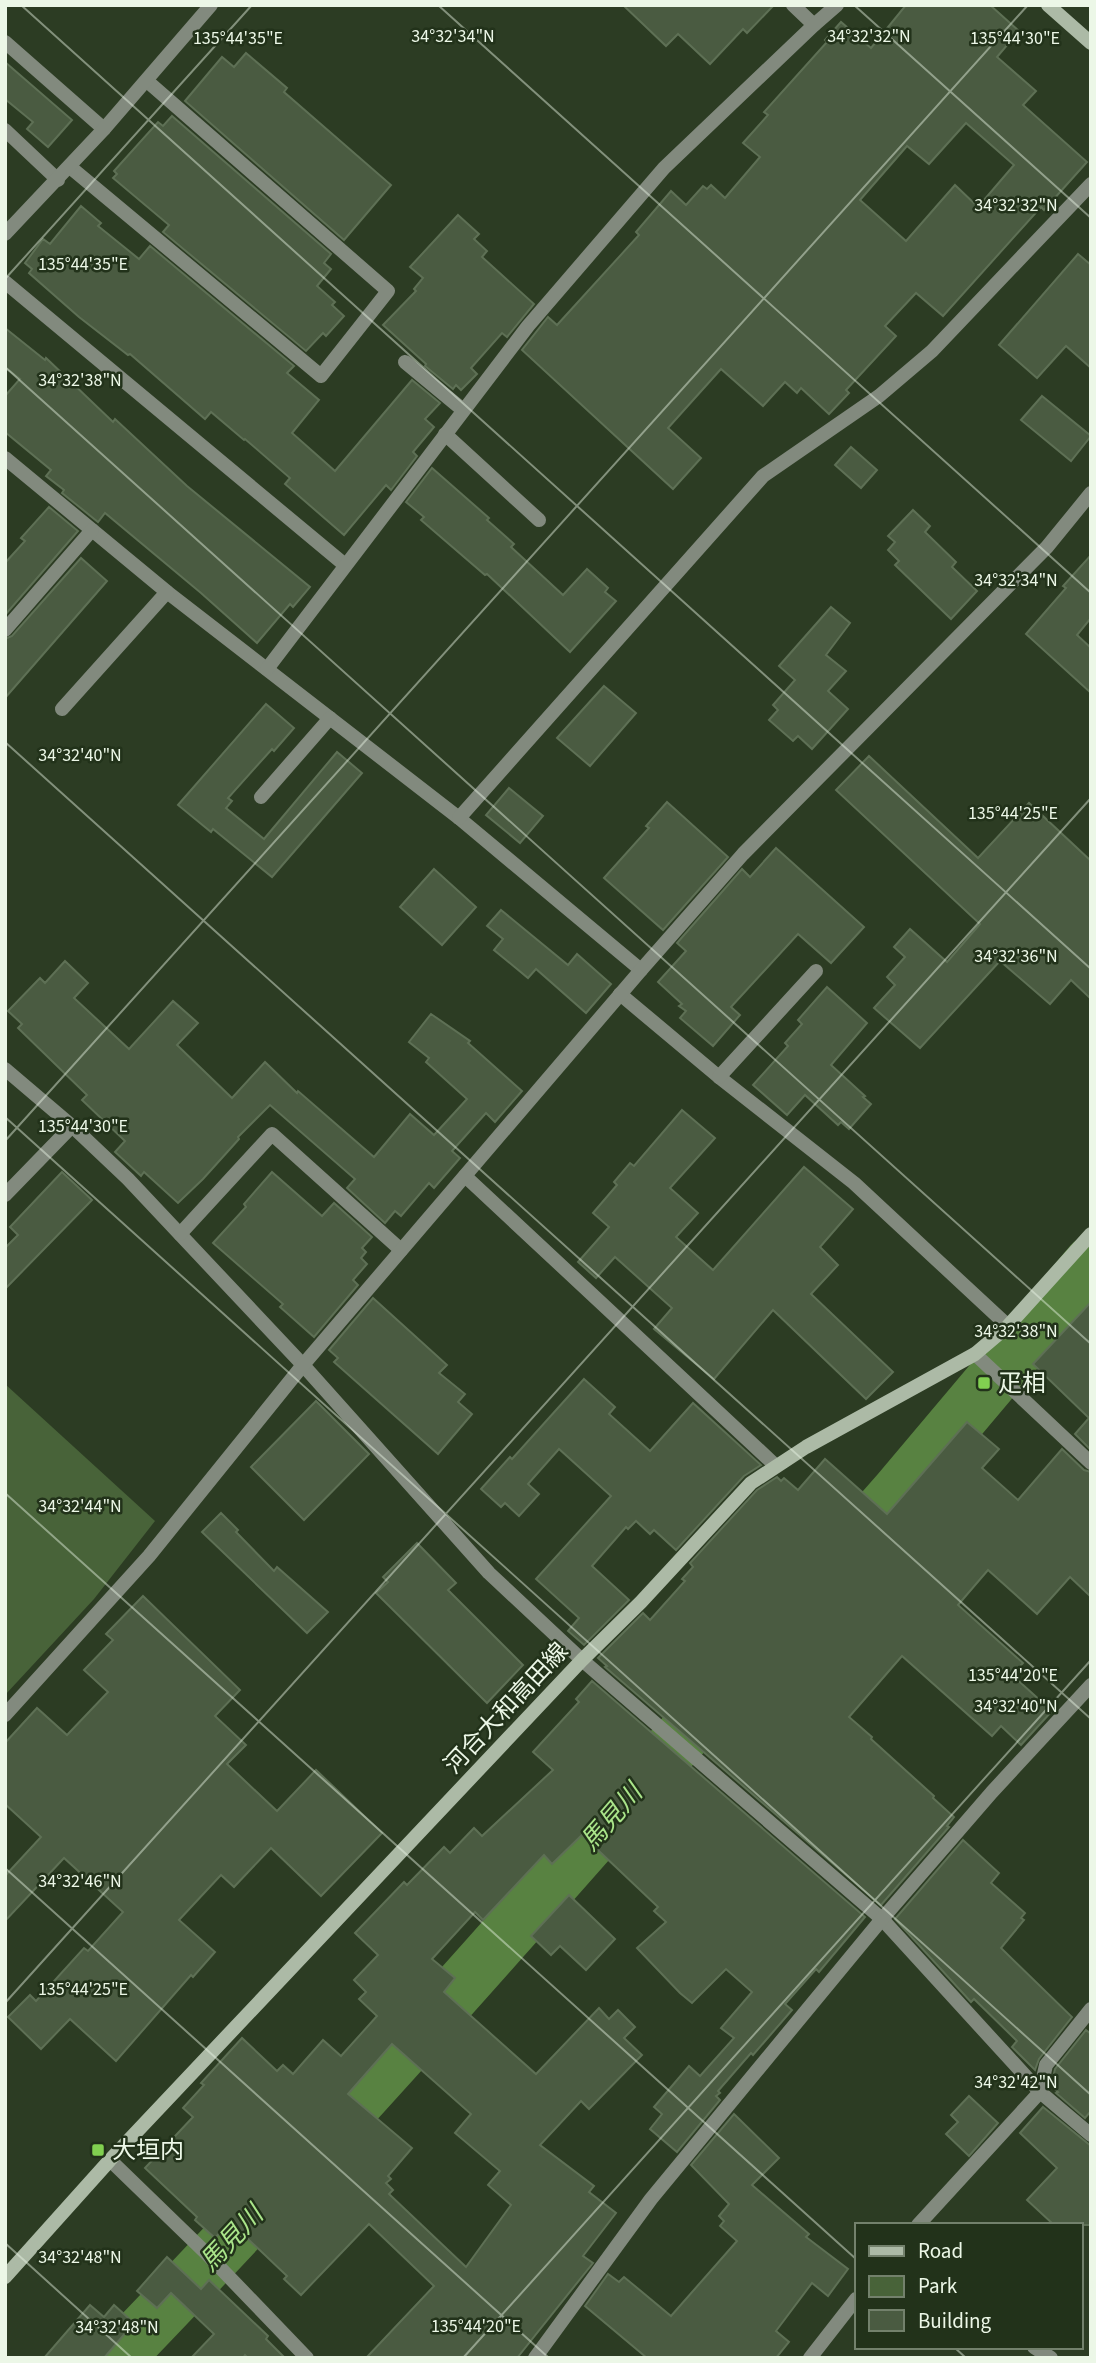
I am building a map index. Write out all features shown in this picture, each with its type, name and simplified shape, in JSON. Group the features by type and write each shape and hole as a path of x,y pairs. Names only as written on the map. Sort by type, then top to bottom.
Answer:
{"main road":[{"path":"1048,5 1091,43"},
{"name":"河合大和高田線","path":"5,2277 110,2160 751,1483 806,1447 975,1354 1009,1326 1091,1234"}],"street":[{"path":"5,234 70,167 211,5"},
{"path":"793,5 814,25"},
{"path":"267,669 528,326 664,168 837,5"},
{"path":"5,41 104,129"},
{"path":"70,167 321,376 388,291 147,81"},
{"path":"5,131 58,180"},
{"path":"459,818 763,476 879,396 932,351 1091,184"},
{"path":"5,282 345,565"},
{"path":"405,362 463,410"},
{"path":"444,434 539,520"},
{"path":"5,458 167,592 459,818 640,970"},
{"path":"5,1715 149,1556 303,1365 640,970 743,854 1047,547 1091,493"},
{"path":"5,630 92,530"},
{"path":"62,709 167,592"},
{"path":"261,797 330,718"},
{"path":"719,1077 816,971"},
{"path":"620,994 719,1077 854,1183 1009,1326"},
{"path":"5,1069 72,1126 128,1179 303,1365 489,1573 582,1660 882,1919 1040,2092 1091,2135"},
{"path":"5,1195 72,1126"},
{"path":"180,1234 272,1134 401,1250"},
{"path":"465,1176 776,1466"},
{"path":"975,1354 1091,1463"},
{"path":"535,2358 651,2199 882,1919 992,1792 1091,1685"},
{"path":"920,2223 1040,2092 1046,2065 1091,2009"},
{"path":"110,2160 223,2270 307,2358"},
{"path":"810,2358 855,2300"}],"green space":[{"path":"5,1384 155,1521 94,1599 5,1695"}],"building":[{"path":"623,5 774,5 747,33 743,29 710,64 678,34 666,46"},
{"path":"906,5 990,5 1019,31 997,57 1036,91 1023,105 1087,162 1044,210 1041,207 943,316 916,293 885,326 896,336 846,390 849,393 829,414 801,388 797,393 785,382 763,406 721,369 668,428 701,458 673,489 522,350 548,317 557,325 639,235 636,232 671,191 686,205 703,186 707,189 711,185 725,198 760,157 743,143 768,115 764,112 827,42 825,40 841,22 871,48","holes":["966,123 1014,165 978,207 955,185 906,241 860,200 907,146 929,164"]},
{"path":"246,53 287,88 284,92 391,185 344,240 185,101 222,57 234,67"},
{"path":"5,62 72,120 48,147 27,129 33,122 5,99"},
{"path":"172,116 331,254 324,263 331,269 317,286 335,302 332,305 344,316 326,336 323,333 306,351 163,232 169,225 113,178 117,174 114,171 158,122 163,126"},
{"path":"81,206 101,223 98,226 139,259 150,246 294,366 287,373 319,400 292,433 335,471 412,380 440,403 425,419 434,427 413,452 417,456 391,490 386,485 344,535 285,484 290,478 245,439 211,412 205,419 130,354 79,317 29,273 32,269 25,263 43,239 50,244"},
{"path":"458,215 479,234 474,239 487,251 482,257 534,304 507,337 502,333 471,368 477,374 461,390 456,385 453,389 425,366 426,364 383,325 416,291 414,289 423,278 410,267"},
{"path":"1078,254 1091,265 1091,368 1066,346 1037,378 999,345"},
{"path":"5,328 45,360 46,358 113,422 115,419 187,486 310,587 293,607 290,604 257,643 105,513 98,522 62,493 64,490 46,476 51,470 5,432 5,396 20,379 5,367"},
{"path":"1042,396 1091,436 1071,461 1021,420"},
{"path":"851,447 877,470 861,488 835,465"},
{"path":"432,468 489,518 487,520 514,544 511,547 563,595 587,569 608,588 605,592 616,601 570,652 487,574 421,520 424,517 406,502"},
{"path":"49,507 78,531 5,615 5,563 25,541 21,538"},
{"path":"913,510 930,526 925,532 956,562 952,567 977,591 951,619 895,565 899,561 888,550 895,542 888,536"},
{"path":"1091,555 1091,618 1077,635 1091,648 1091,693 1026,634"},
{"path":"81,558 107,581 5,698 5,639 12,636"},
{"path":"831,607 850,623 826,655 846,671 828,691 848,709 812,749 798,736 793,741 769,720 778,710 773,705 795,680 779,666"},
{"path":"604,686 636,713 590,766 557,738"},
{"path":"266,704 294,728 228,798 232,801 226,808 264,839 337,752 362,773 272,877 213,829 211,832 178,805"},
{"path":"869,756 978,858 1029,803 1091,861 1091,999 1071,980 1050,1004 1000,961 920,1048 874,1008 895,985 887,977 905,957 894,947 910,929 947,962 980,924 836,790"},
{"path":"509,788 543,816 520,843 486,815"},
{"path":"667,802 728,857 663,930 604,878 649,828 646,826"},
{"path":"776,848 864,927 831,963 798,934 731,1007 740,1015 713,1046 680,1018 686,1011 679,1006 682,1004 658,982 686,951 677,943 742,869 750,877"},
{"path":"434,869 476,907 442,945 400,907"},
{"path":"501,910 568,965 577,954 611,984 586,1013 536,969 528,978 494,950 503,939 487,926"},
{"path":"65,961 88,983 74,998 129,1049 173,1001 198,1023 177,1045 232,1098 265,1062 297,1093 298,1091 374,1157 410,1114 434,1135 467,1099 426,1062 429,1058 409,1042 431,1014 470,1041 468,1043 522,1091 495,1122 486,1113 452,1151 460,1158 434,1188 429,1183 401,1216 395,1211 385,1223 347,1188 355,1179 270,1105 178,1203 144,1172 141,1176 115,1152 125,1141 82,1100 87,1095 18,1028 22,1024 8,1011 40,978 45,983"},
{"path":"827,987 867,1023 831,1065 871,1104 849,1129 841,1122 838,1125 805,1095 787,1115 753,1085 788,1046 785,1043 802,1024 798,1020"},
{"path":"682,1110 715,1138 670,1188 698,1213 676,1237 713,1270 804,1167 853,1209 820,1247 838,1265 811,1294 893,1372 866,1399 773,1310 714,1379 654,1329 672,1308 615,1257 596,1278 578,1262 609,1227 593,1213 617,1185 614,1182 630,1163 634,1166"},
{"path":"62,1172 92,1200 5,1289 5,1248 18,1235 10,1227"},
{"path":"272,1172 322,1216 334,1203 372,1237 362,1248 366,1252 361,1258 367,1264 353,1280 358,1285 314,1337 280,1307 283,1304 213,1243 246,1207 244,1204"},
{"path":"373,1298 447,1365 439,1373 465,1394 458,1402 472,1414 438,1454 334,1362 338,1358 329,1350"},
{"path":"1091,1302 1091,1450 1075,1434 1089,1418 1033,1364"},
{"path":"584,1379 615,1407 609,1414 650,1451 693,1403 761,1465 744,1476 676,1550 654,1530 650,1534 636,1521 628,1529 626,1527 592,1566 629,1600 584,1645 568,1631 579,1618 536,1579 611,1496 559,1449 528,1484 539,1494 519,1516 505,1503 501,1507 481,1489 510,1457 512,1459"},
{"path":"316,1401 369,1454 304,1520 251,1467"},
{"path":"967,1422 999,1449 982,1468 1018,1500 1062,1449 1084,1470 1091,1472 1091,1597 1070,1577 1037,1614 988,1570 958,1605 1023,1663 1012,1675 1052,1711 1021,1745 1001,1726 992,1736 902,1656 849,1717 954,1817 947,1826 949,1827 881,1905 605,1667 607,1666 598,1658 643,1613 650,1620 685,1581 682,1579 693,1567 690,1563 757,1490 777,1477 781,1481 784,1478 798,1490 825,1459 887,1514"},
{"path":"221,1513 274,1571 277,1567 328,1612 307,1633 202,1532"},
{"path":"417,1543 456,1583 448,1590 523,1665 487,1703 376,1593 388,1582 383,1577"},
{"path":"143,1596 240,1690 215,1716 246,1745 227,1764 277,1811 316,1770 382,1833 321,1896 271,1848 234,1887 221,1875 179,1920 215,1952 193,1977 191,1975 116,2061 70,2019 41,2049 8,2017 30,1995 36,2001 84,1948 88,1951 123,1912 64,1858 5,1921 5,1876 41,1837 5,1804 5,1743 37,1708 67,1735 108,1692 84,1670 113,1640 106,1634"},
{"path":"592,1681 865,1917 819,1972 816,1969 785,2004 792,2010 718,2091 720,2093 716,2096 720,2100 677,2152 650,2129 662,2114 654,2107 689,2066 700,2076 734,2038 721,2028 752,1992 726,1969 692,2003 680,1993 637,1948 666,1922 654,1911 658,1907 582,1835 552,1864 544,1855 483,1920 475,1912 432,1959 455,1978 444,1992 536,2074 599,2008 609,2019 618,2010 635,2027 624,2038 642,2055 589,2109 581,2101 540,2145 594,2186 589,2192 616,2213 583,2256 593,2263 517,2358 366,2358 434,2286 369,2224 301,2295 284,2279 287,2276 230,2222 215,2238 195,2220 197,2217 145,2168 193,2117 183,2108 204,2085 201,2083 242,2038 277,2071 283,2065 293,2074 323,2040 341,2056 377,2016 359,1999 366,1992 354,1980 378,1955 355,1933 404,1882 407,1885 444,1847 450,1853 474,1828 482,1836 553,1770 533,1752 579,1702 576,1699","holes":["392,2044 471,2114 455,2133 500,2171 488,2185 511,2205 466,2267 389,2194 393,2190 386,2183 391,2179 388,2176 412,2148 348,2094"]},
{"path":"963,1840 999,1873 991,1883 1025,1913 1021,1918 1024,1920 1001,1948 1072,2017 1039,2059 1035,2070 1012,2047 1017,2041 974,1999 971,2002 895,1919"},
{"path":"569,1895 615,1939 586,1970 560,1946 551,1955 531,1936"},
{"path":"1086,2030 1091,2034 1091,2111 1085,2118 1051,2086 1055,2069"},
{"path":"969,2096 998,2123 969,2156 946,2134 958,2122 951,2115"},
{"path":"1043,2107 1091,2146 1091,2225 1052,2223 1027,2200 1057,2168 1020,2133"},
{"path":"734,2114 779,2158 752,2185 809,2234 806,2237 848,2269 828,2296 812,2283 776,2331 789,2342 776,2358 647,2358 585,2306 608,2274 619,2282 624,2277 671,2316 737,2241 720,2226 724,2221 719,2216 729,2204 691,2165"},
{"path":"167,2257 201,2289 209,2280 268,2336 266,2339 285,2358 248,2358 245,2355 243,2358 191,2358 214,2334 171,2293 157,2308 137,2291"},
{"path":"90,2305 104,2317 114,2305 134,2323 104,2358 44,2358"}],"waterway":[{"name":"馬見川","path":"833,1566 1091,1263"},
{"name":"馬見川","path":"117,2358 348,2111 722,1691"}],"place":[{"name":"疋相","path":"984,1383"},
{"name":"大垣内","path":"98,2150"}]}
